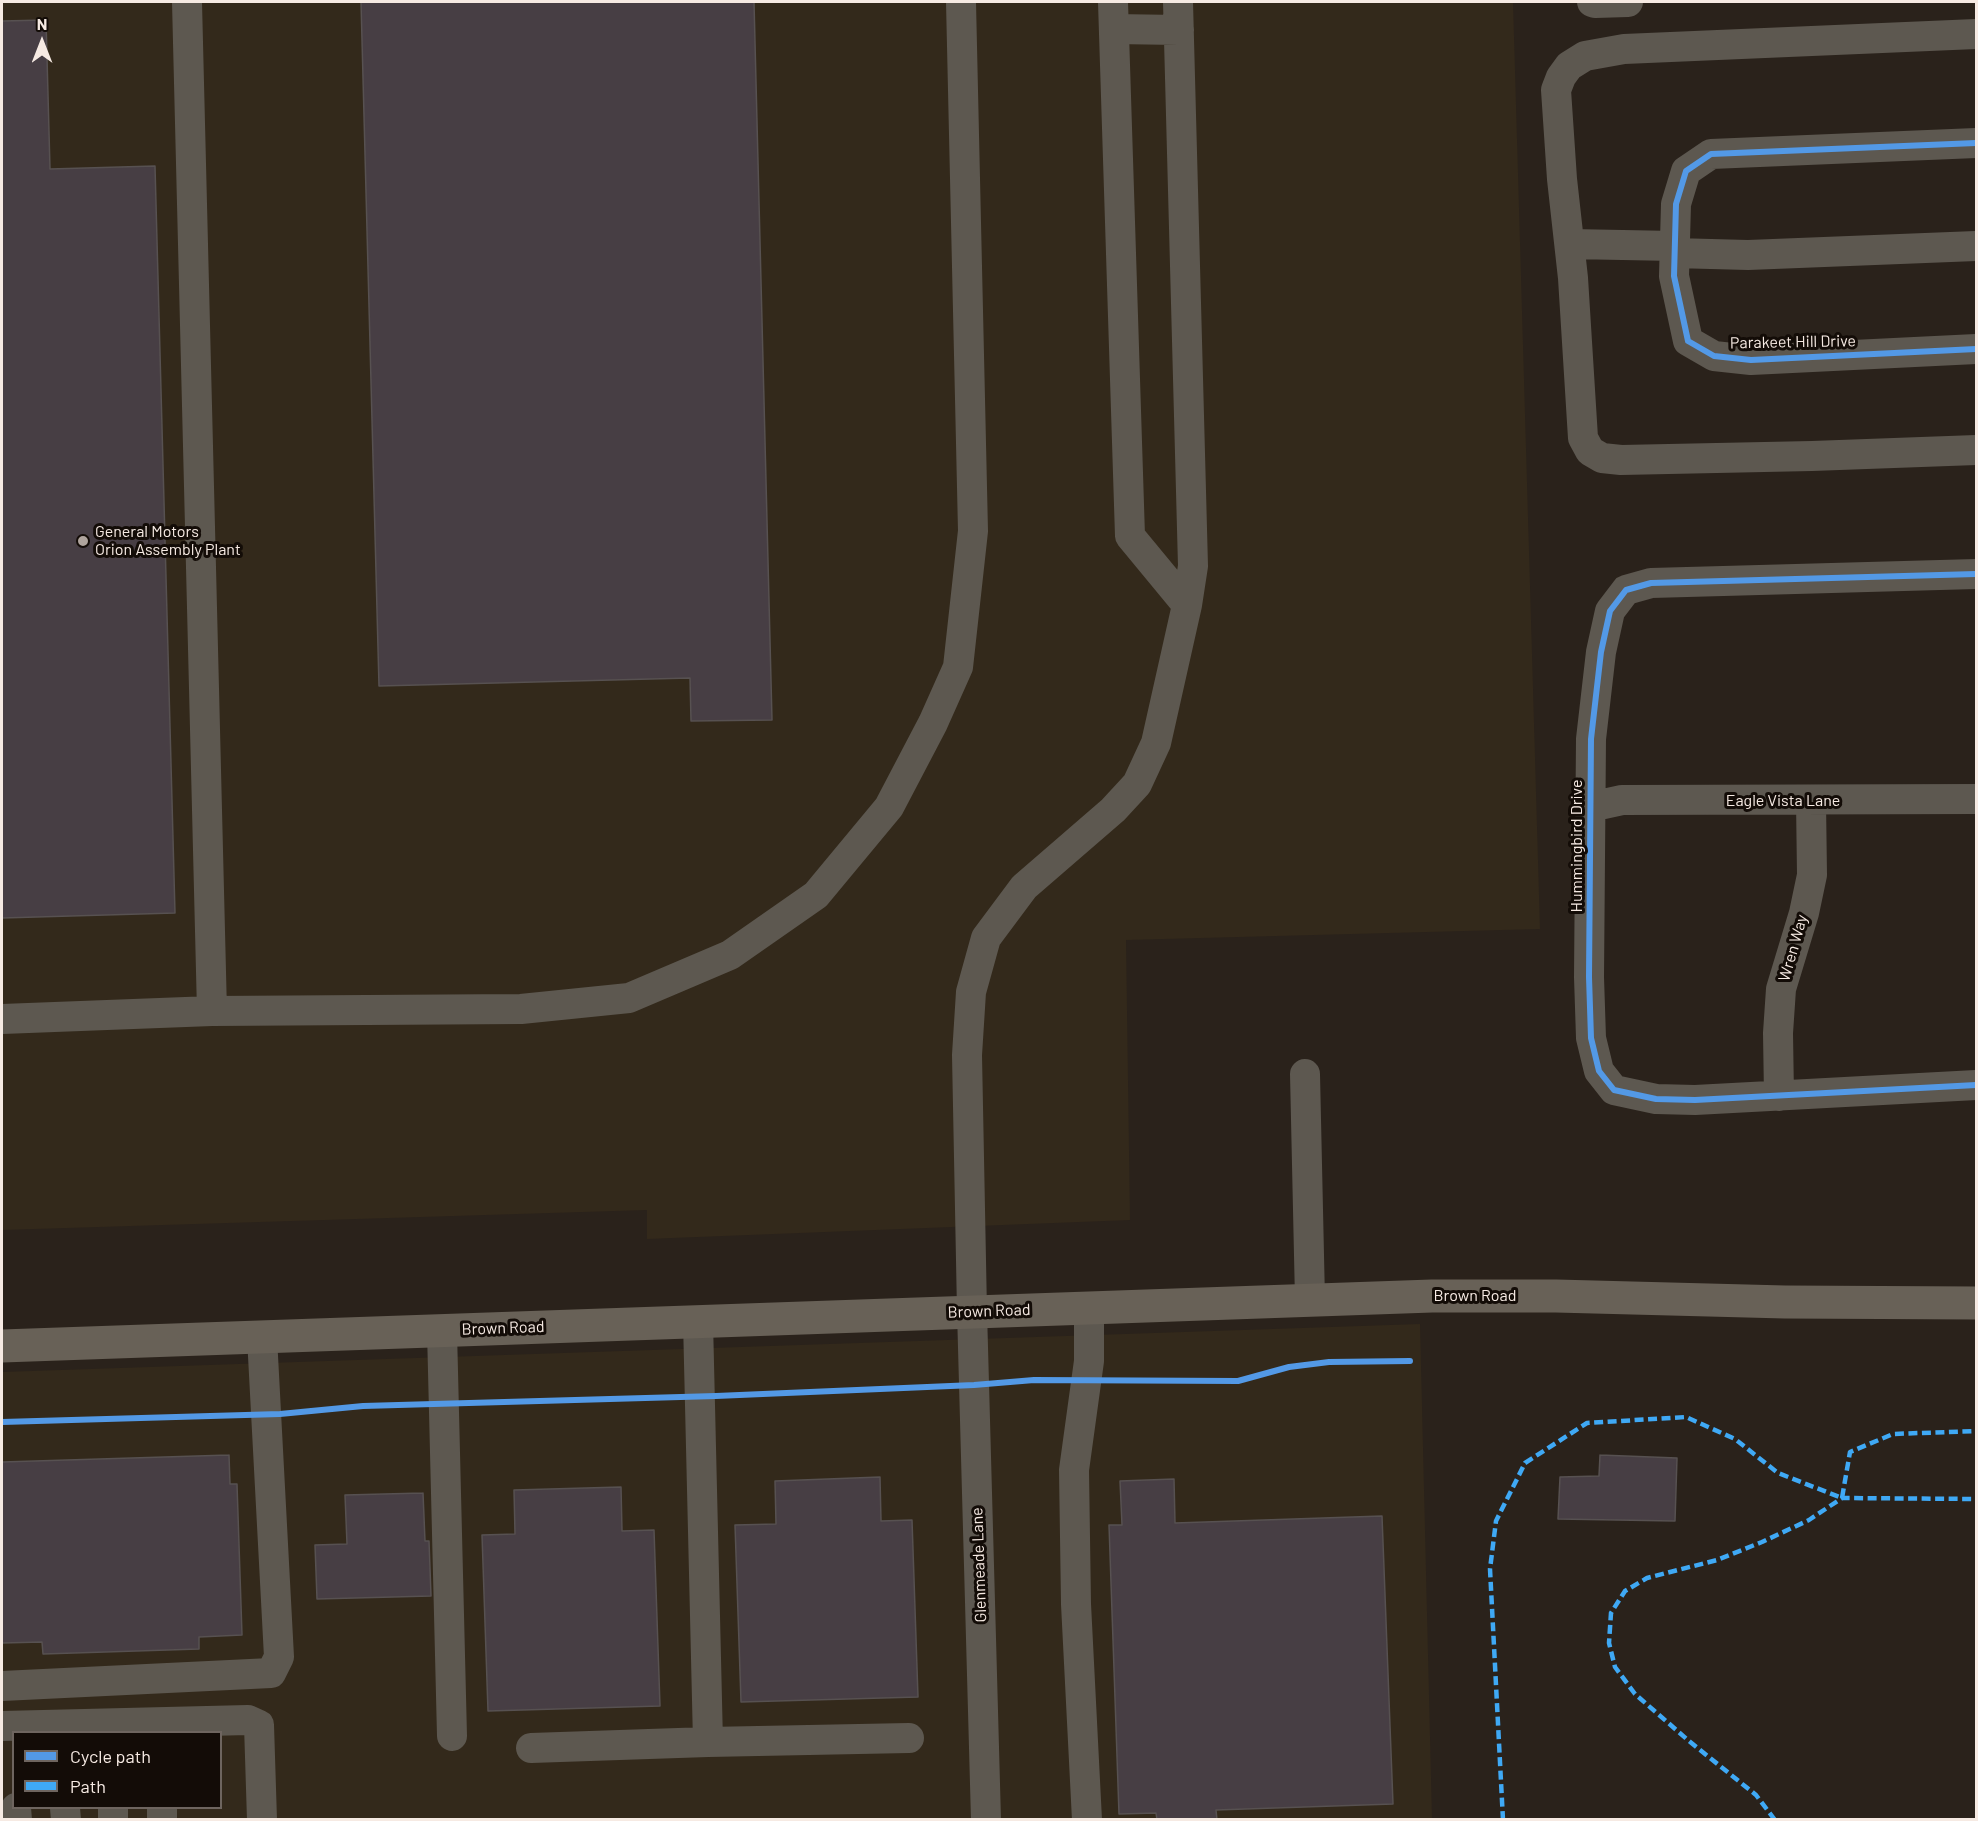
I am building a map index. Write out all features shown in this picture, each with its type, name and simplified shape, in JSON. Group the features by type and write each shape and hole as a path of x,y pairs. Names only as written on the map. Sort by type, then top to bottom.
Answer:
{"main road":[{"name":"Brown Road","path":"2,1346 1310,1300 1556,1296 1785,1302 1977,1303"}],"street":[{"path":"187,2 212,1011"},
{"path":"2,1019 212,1011 521,1009 629,998 730,955 816,895 889,807 933,723 958,667 973,531 961,2"},
{"path":"1592,2 1628,2"},
{"path":"1178,16 1114,15 1130,536 1187,604"},
{"name":"Glenmeade Lane","path":"986,1820 972,1311 968,1055 971,992 986,938 1024,887 1113,810 1137,784 1156,743 1187,604 1193,566 1178,16"},
{"path":"1977,34 1624,49 1585,56 1569,66 1561,76 1556,90 1562,179 1570,244 1583,438 1590,451 1602,458 1621,460 1801,457 1977,450"},
{"name":"Parakeet Hill Drive","path":"1977,143 1711,154 1686,171 1676,204 1674,276 1688,340 1714,356 1751,360 1977,349"},
{"path":"1570,244 1748,255 1977,246"},
{"name":"Hummingbird Drive","path":"1977,574 1651,583 1626,590 1610,612 1601,652 1591,739 1589,977 1591,1038 1599,1071 1614,1090 1656,1099 1695,1100 1977,1085"},
{"name":"Eagle Vista Lane","path":"1590,807 1622,801 1977,799"},
{"name":"Wren Way","path":"1779,1095 1778,1033 1781,989 1804,913 1812,875 1811,801"},
{"path":"1305,1074 1310,1300"},
{"path":"1087,1820 1076,1604 1074,1470 1089,1360 1089,1307"},
{"path":"698,1322 708,1742"},
{"path":"442,1330 452,1736"},
{"path":"2,1686 271,1673 279,1657 261,1337"},
{"path":"10,1728 160,1727 248,1720 260,1725 262,1820"},
{"path":"531,1748 909,1738"}],"shaded area":[{"path":"2,2 1513,2 1540,929 1126,940 1130,1220 647,1239 647,1210 2,1230"},
{"path":"1420,1324 1432,1819 2,1819 2,1372"}],"building":[{"path":"361,2 754,2 772,720 691,721 690,678 379,686"},
{"name":"General Motors Orion Assembly Plant","path":"46,20 50,169 155,166 175,913 2,918 2,21"},
{"path":"229,1455 230,1484 237,1484 242,1635 199,1637 199,1649 43,1654 42,1642 2,1643 2,1462"},
{"path":"1600,1455 1677,1458 1675,1521 1558,1519 1560,1477 1599,1476"},
{"path":"880,1477 881,1521 912,1520 918,1697 741,1702 735,1525 776,1524 775,1481"},
{"path":"1174,1479 1175,1523 1382,1516 1393,1804 1216,1810 1217,1820 1157,1820 1156,1813 1119,1814 1109,1525 1122,1525 1120,1481"},
{"path":"621,1487 622,1531 654,1530 660,1706 488,1711 482,1535 515,1534 514,1490"},
{"path":"423,1493 425,1541 429,1541 431,1596 317,1599 315,1545 347,1544 345,1495"}],"marked path":[{"path":"1503,1820 1490,1569 1496,1521 1525,1463 1587,1423 1686,1417 1735,1439 1778,1473 1842,1498 1850,1452 1893,1434 1976,1431"},
{"path":"1775,1820 1756,1795 1635,1694 1615,1667 1609,1643 1611,1613 1625,1591 1647,1578 1717,1560 1762,1542 1809,1520 1842,1498 1976,1499"}],"cycle path":[{"path":"1976,143 1711,154 1686,171 1676,204 1674,276 1688,341 1714,356 1751,360 1976,349"},
{"path":"1976,574 1651,583 1626,590 1610,611 1601,652 1591,739 1589,977 1591,1038 1599,1071 1614,1090 1656,1099 1695,1100 1976,1085"},
{"path":"2,1422 280,1414 363,1406 716,1396 974,1385 1034,1380 1238,1381 1289,1367 1329,1362 1410,1361"}],"place":[{"name":"General Motors Orion Assembly Plant","path":"83,541"}]}
